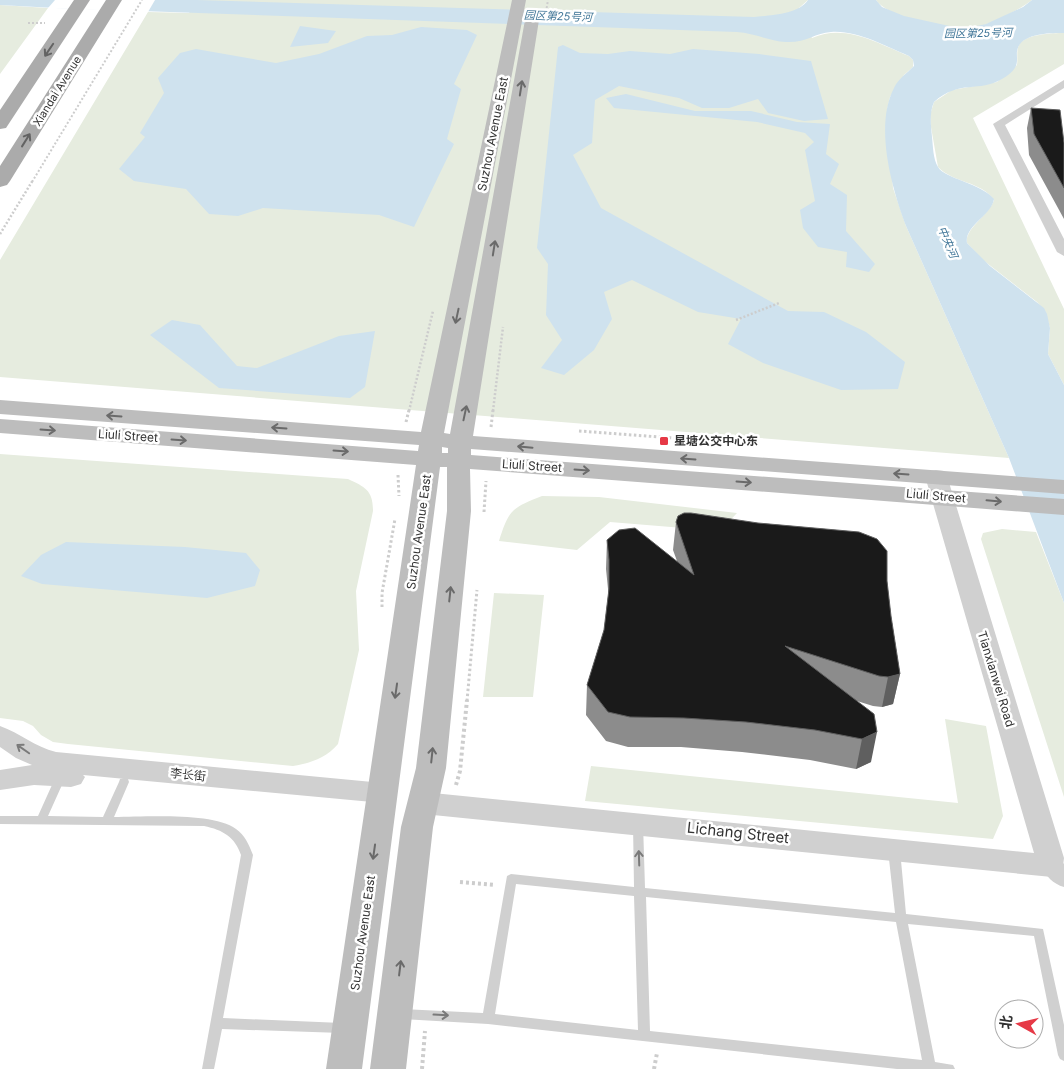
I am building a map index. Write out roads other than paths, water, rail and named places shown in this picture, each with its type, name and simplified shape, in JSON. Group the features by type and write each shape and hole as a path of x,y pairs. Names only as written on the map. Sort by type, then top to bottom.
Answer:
{"main road":[{"name":"Suzhou Avenue East","path":"388,1069 417,827 431,768 458,521 459,452 523,26 518,4"},
{"path":"0,124 79,5"},
{"name":"Xiandai Avenue","path":"0,181 110,5"},
{"name":"Suzhou Avenue East","path":"344,1069 431,450 523,26 540,9"},
{"name":"Liuli Street","path":"0,407 431,450"},
{"name":"Liuli Street","path":"0,426 431,450 938,486 1023,494 1064,507"},
{"name":"Liuli Street","path":"1023,494 1064,487"}],"street":[{"path":"1064,83 999,124 1064,252"},
{"name":"Tianxianwei Road","path":"938,486 1058,872"},
{"name":"李长街","path":"0,736 10,739 22,750 38,758 56,762 382,798"},
{"name":"李长街","path":"0,780 34,775 61,776 124,782 382,798"},
{"name":"Lichang Street","path":"423,803 894,849 1058,872"}],"lane":[{"path":"41,821 61,776"},
{"path":"107,821 124,782"},
{"path":"0,820 211,823 219,824 233,831 243,842 247,855 208,1069"},
{"path":"638,823 644,1036"},
{"path":"894,849 901,918 930,1067"},
{"path":"488,1018 511,879 1039,932 1064,1055"},
{"path":"394,1014 488,1018 950,1069"},
{"path":"216,1023 350,1028"}],"water":[{"path":"0,0 197,0 754,17 775,15 798,9 808,0 876,0 882,7 904,16 963,29 986,24 1023,7 1032,0 1064,0 1064,33 1040,34 1024,40 1018,48 1016,65 1010,74 994,83 961,88 943,95 934,102 931,120 935,160 938,167 948,175 981,189 994,199 989,210 970,231 967,243 990,266 1044,308 1047,314 1050,328 1048,354 1064,385 1064,603 1009,458 906,226 895,194 887,157 885,120 888,103 894,88 900,79 914,66 913,60 909,56 861,36 841,32 825,33 799,41 786,42 737,32 55,8 0,5"},
{"path":"300,26 336,31 328,43 290,47"},
{"path":"421,27 467,30 477,35 454,84 461,89 447,139 454,144 414,227 379,215 263,208 238,216 209,214 186,189 134,181 119,169 145,137 140,133 164,93 158,78 180,53 196,49 276,63 319,54 367,36 392,35"},
{"path":"563,45 580,53 608,54 630,51 670,54 693,49 759,54 811,61 828,119 804,121 768,113 758,99 729,108 702,108 679,98 619,86 595,100 592,143 573,155 601,208 788,311 824,312 866,332 905,362 898,389 841,390 763,363 728,344 741,319 698,312 632,280 604,292 612,319 594,350 564,375 541,368 562,340 546,315 548,264 537,248 558,47"},
{"path":"626,94 695,111 751,111 797,122 830,124 826,154 839,164 830,184 847,195 846,231 875,264 869,272 846,267 847,252 818,247 803,228 800,210 815,201 805,150 814,142 805,133 757,122 614,108 606,98"},
{"path":"172,320 200,325 237,366 257,368 339,336 375,331 365,387 350,398 219,388 150,335"},
{"path":"66,542 185,547 246,553 260,570 255,586 207,598 42,584 21,576 41,555"}],"place":[{"name":"星塘公交中心东","path":"664,441"}],"water label":[{"name":"园区第25号河","path":"558,16"},
{"name":"园区第25号河","path":"978,33"},
{"name":"中央河","path":"948,242"}]}
